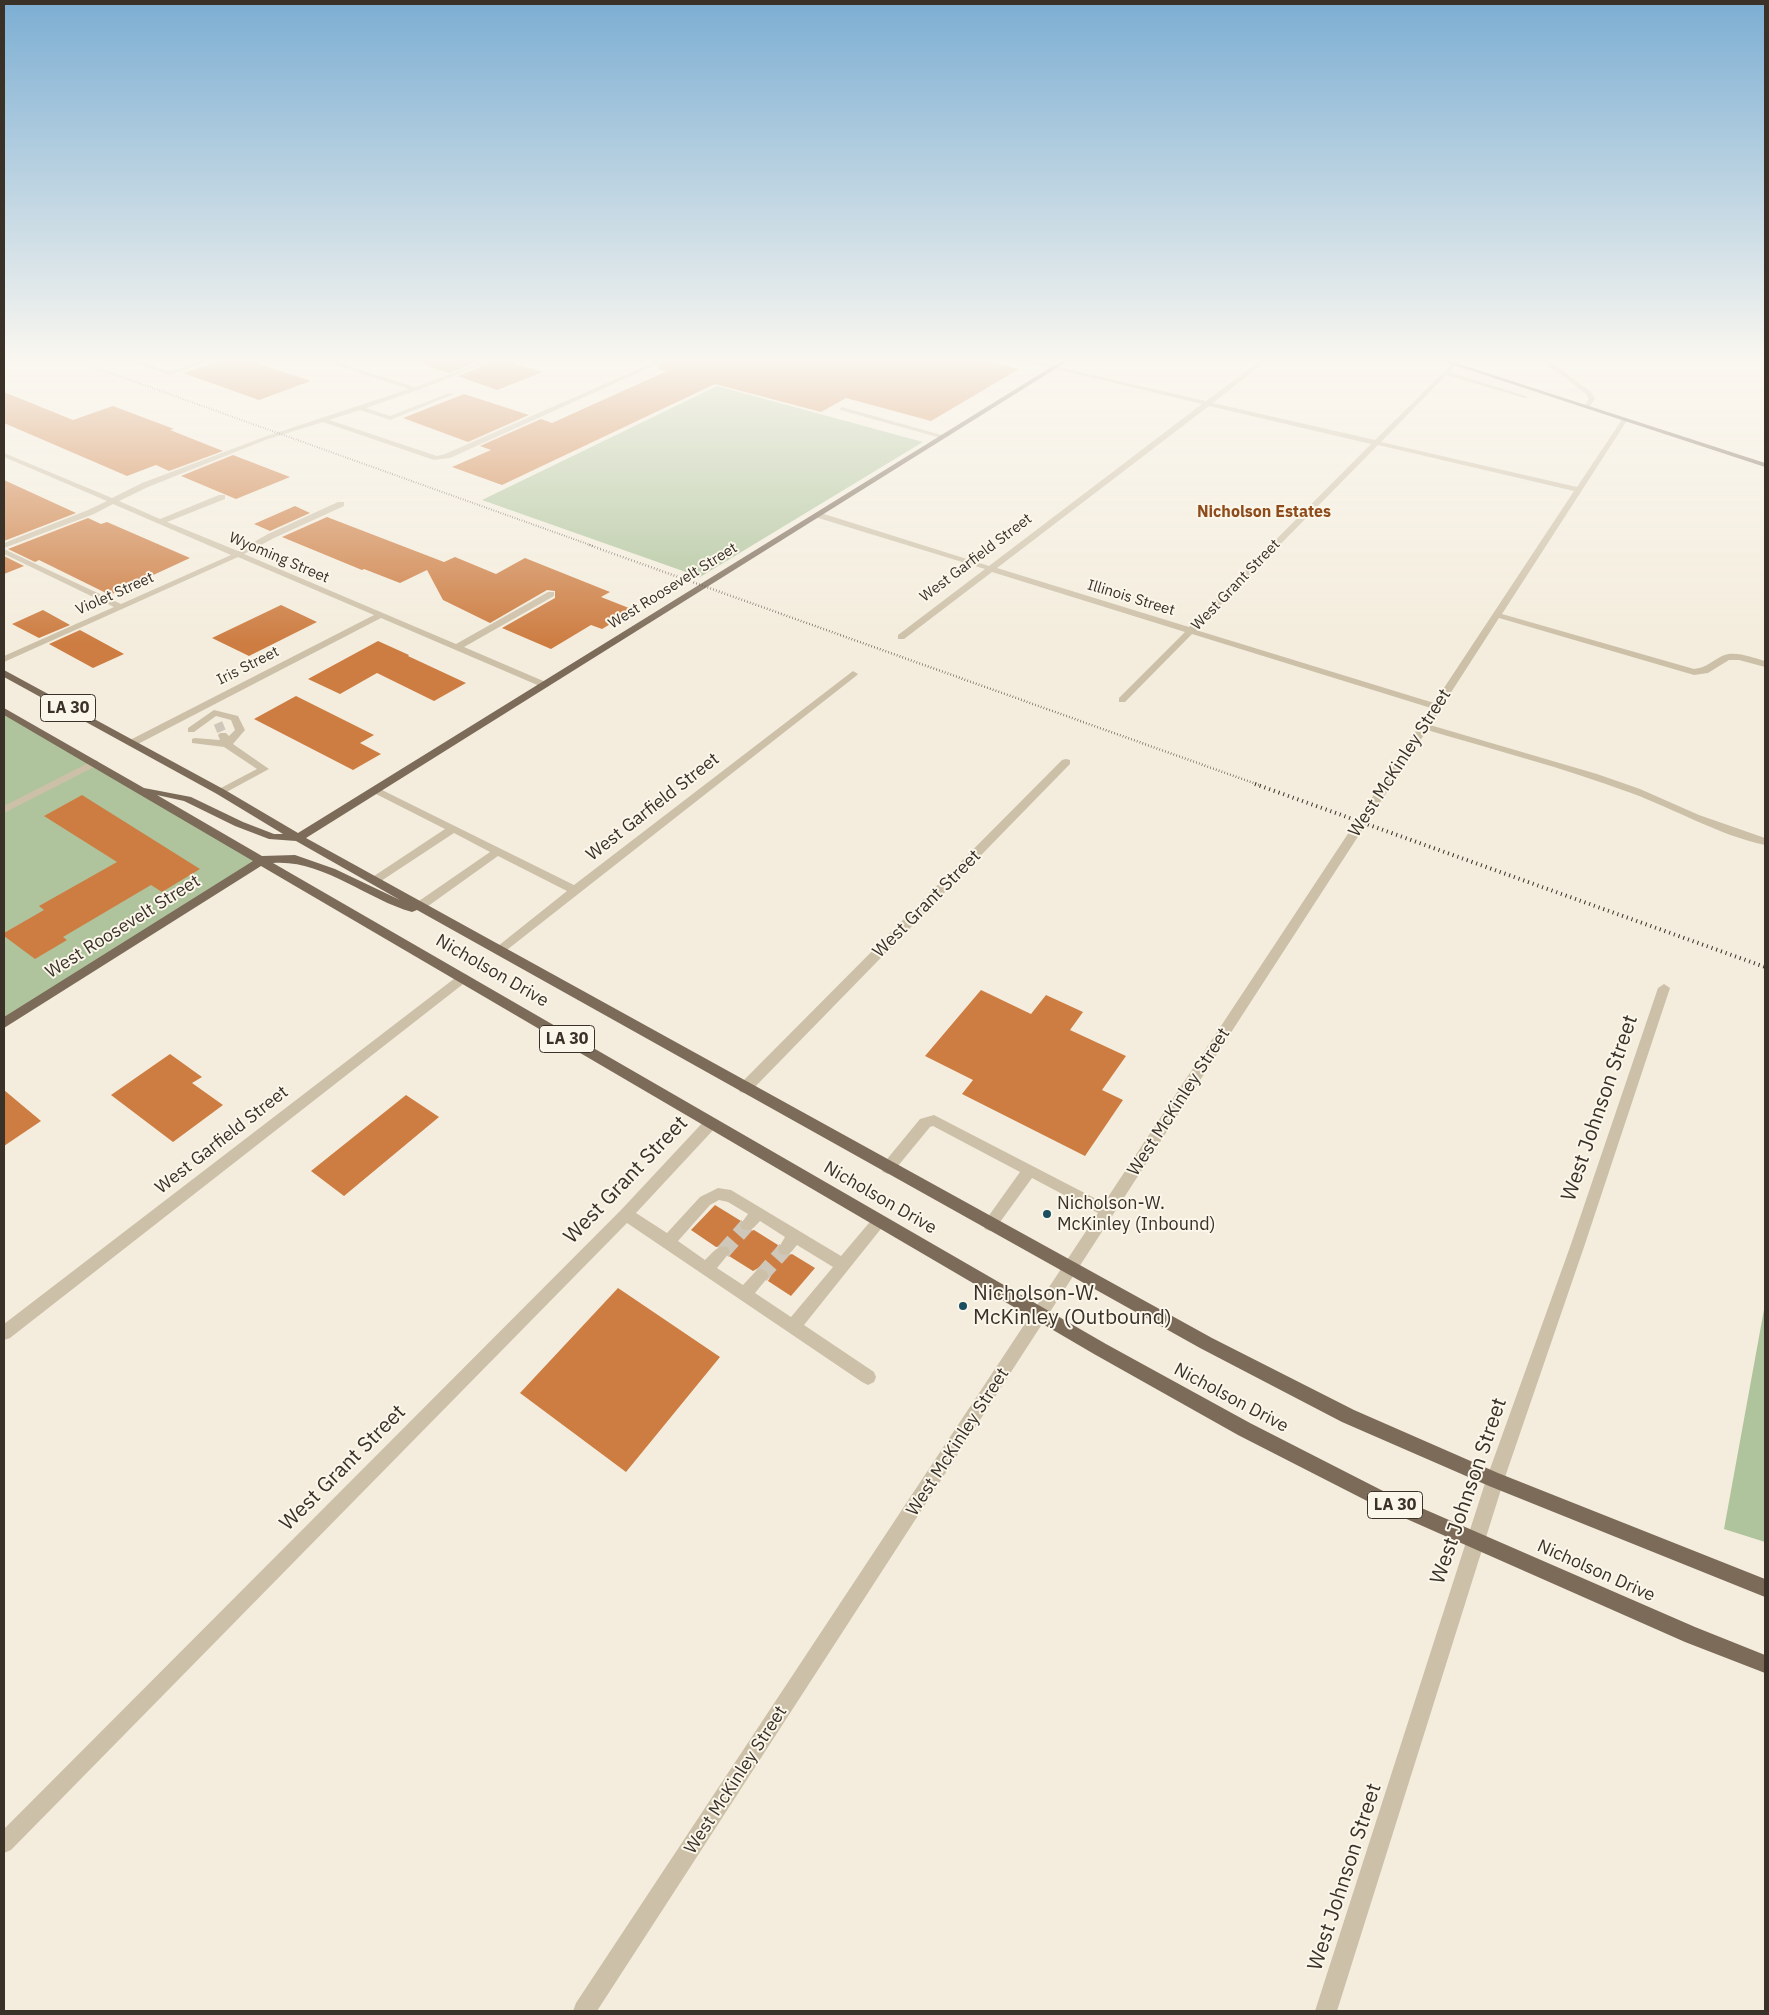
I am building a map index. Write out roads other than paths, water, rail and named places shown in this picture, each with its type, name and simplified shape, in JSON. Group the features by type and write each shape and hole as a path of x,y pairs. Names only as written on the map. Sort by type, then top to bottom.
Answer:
{"main road":[{"name":"West Roosevelt Street","path":"298,838 914,455"},
{"path":"1735,455 1765,465"},
{"name":"Nicholson Drive","path":"4,673 221,792 298,838 990,1225 1206,1343 1348,1416 1495,1480 1765,1588"},
{"name":"Nicholson Drive","path":"4,711 1041,1315 1244,1429 1381,1499 1476,1539 1692,1636 1765,1664"},
{"path":"134,787 187,799 239,824 272,837 298,838"},
{"path":"262,860 291,858 331,872 394,902 441,918"},
{"name":"West Roosevelt Street","path":"4,1022 262,860"}],"street":[{"path":"4,546 91,512 145,485 222,455"},
{"path":"428,455 437,458 449,455"},
{"name":"West Garfield Street","path":"901,637 1138,455"},
{"name":"West Grant Street","path":"1122,700 1363,455"},
{"path":"1431,455 1580,490"},
{"name":"West McKinley Street","path":"584,2011 1602,455"},
{"name":"Wyoming Street","path":"4,456 379,616 545,684"},
{"path":"159,522 222,497"},
{"name":"Violet Street","path":"4,659 237,555 271,536 341,504"},
{"name":"Illinois Street","path":"818,515 1436,707"},
{"path":"4,551 121,607"},
{"path":"456,648 551,594"},
{"path":"1498,615 1694,672 1705,671 1727,658 1739,657 1765,664"},
{"name":"Iris Street","path":"132,744 379,616"},
{"name":"West Garfield Street","path":"499,950 853,674"},
{"path":"194,741 225,739 240,730 235,718 214,712 204,706"},
{"path":"214,712 218,723"},
{"path":"191,730 214,712"},
{"path":"1425,726 1593,776 1636,791 1695,817 1765,842"},
{"path":"221,792 264,769 225,739"},
{"name":"West Grant Street","path":"745,1088 1066,762"},
{"path":"4,810 94,763"},
{"path":"376,790 576,891"},
{"path":"374,880 453,829"},
{"path":"420,906 498,852"},
{"name":"West Garfield Street","path":"4,1333 463,978"},
{"name":"West Johnson Street","path":"1326,2011 1495,1480 1577,1247 1664,988"},
{"path":"888,1168 925,1123 934,1120 1107,1211"},
{"name":"West Grant Street","path":"4,1843 626,1214 711,1123"},
{"path":"990,1225 1030,1170"},
{"path":"668,1242 705,1201 718,1194 731,1196 843,1266"},
{"path":"747,1225 758,1213"},
{"path":"626,1214 868,1377"},
{"path":"793,1327 879,1221"},
{"path":"784,1249 795,1236"},
{"path":"707,1268 723,1252"},
{"path":"744,1294 760,1276"}],"tunnel":[{"path":"218,723 223,735"},
{"path":"723,1252 747,1225"},
{"path":"761,1276 785,1249"}],"railway":[{"path":"339,455 593,546"},
{"path":"589,545 1259,785"},
{"path":"1255,784 1765,967"}],"place":[{"name":"Nicholson-W. McKinley (Inbound)","path":"1047,1214"},
{"name":"Nicholson-W. McKinley (Outbound)","path":"963,1306"}],"district":[{"name":"Nicholson Estates","path":"1264,512"}]}
